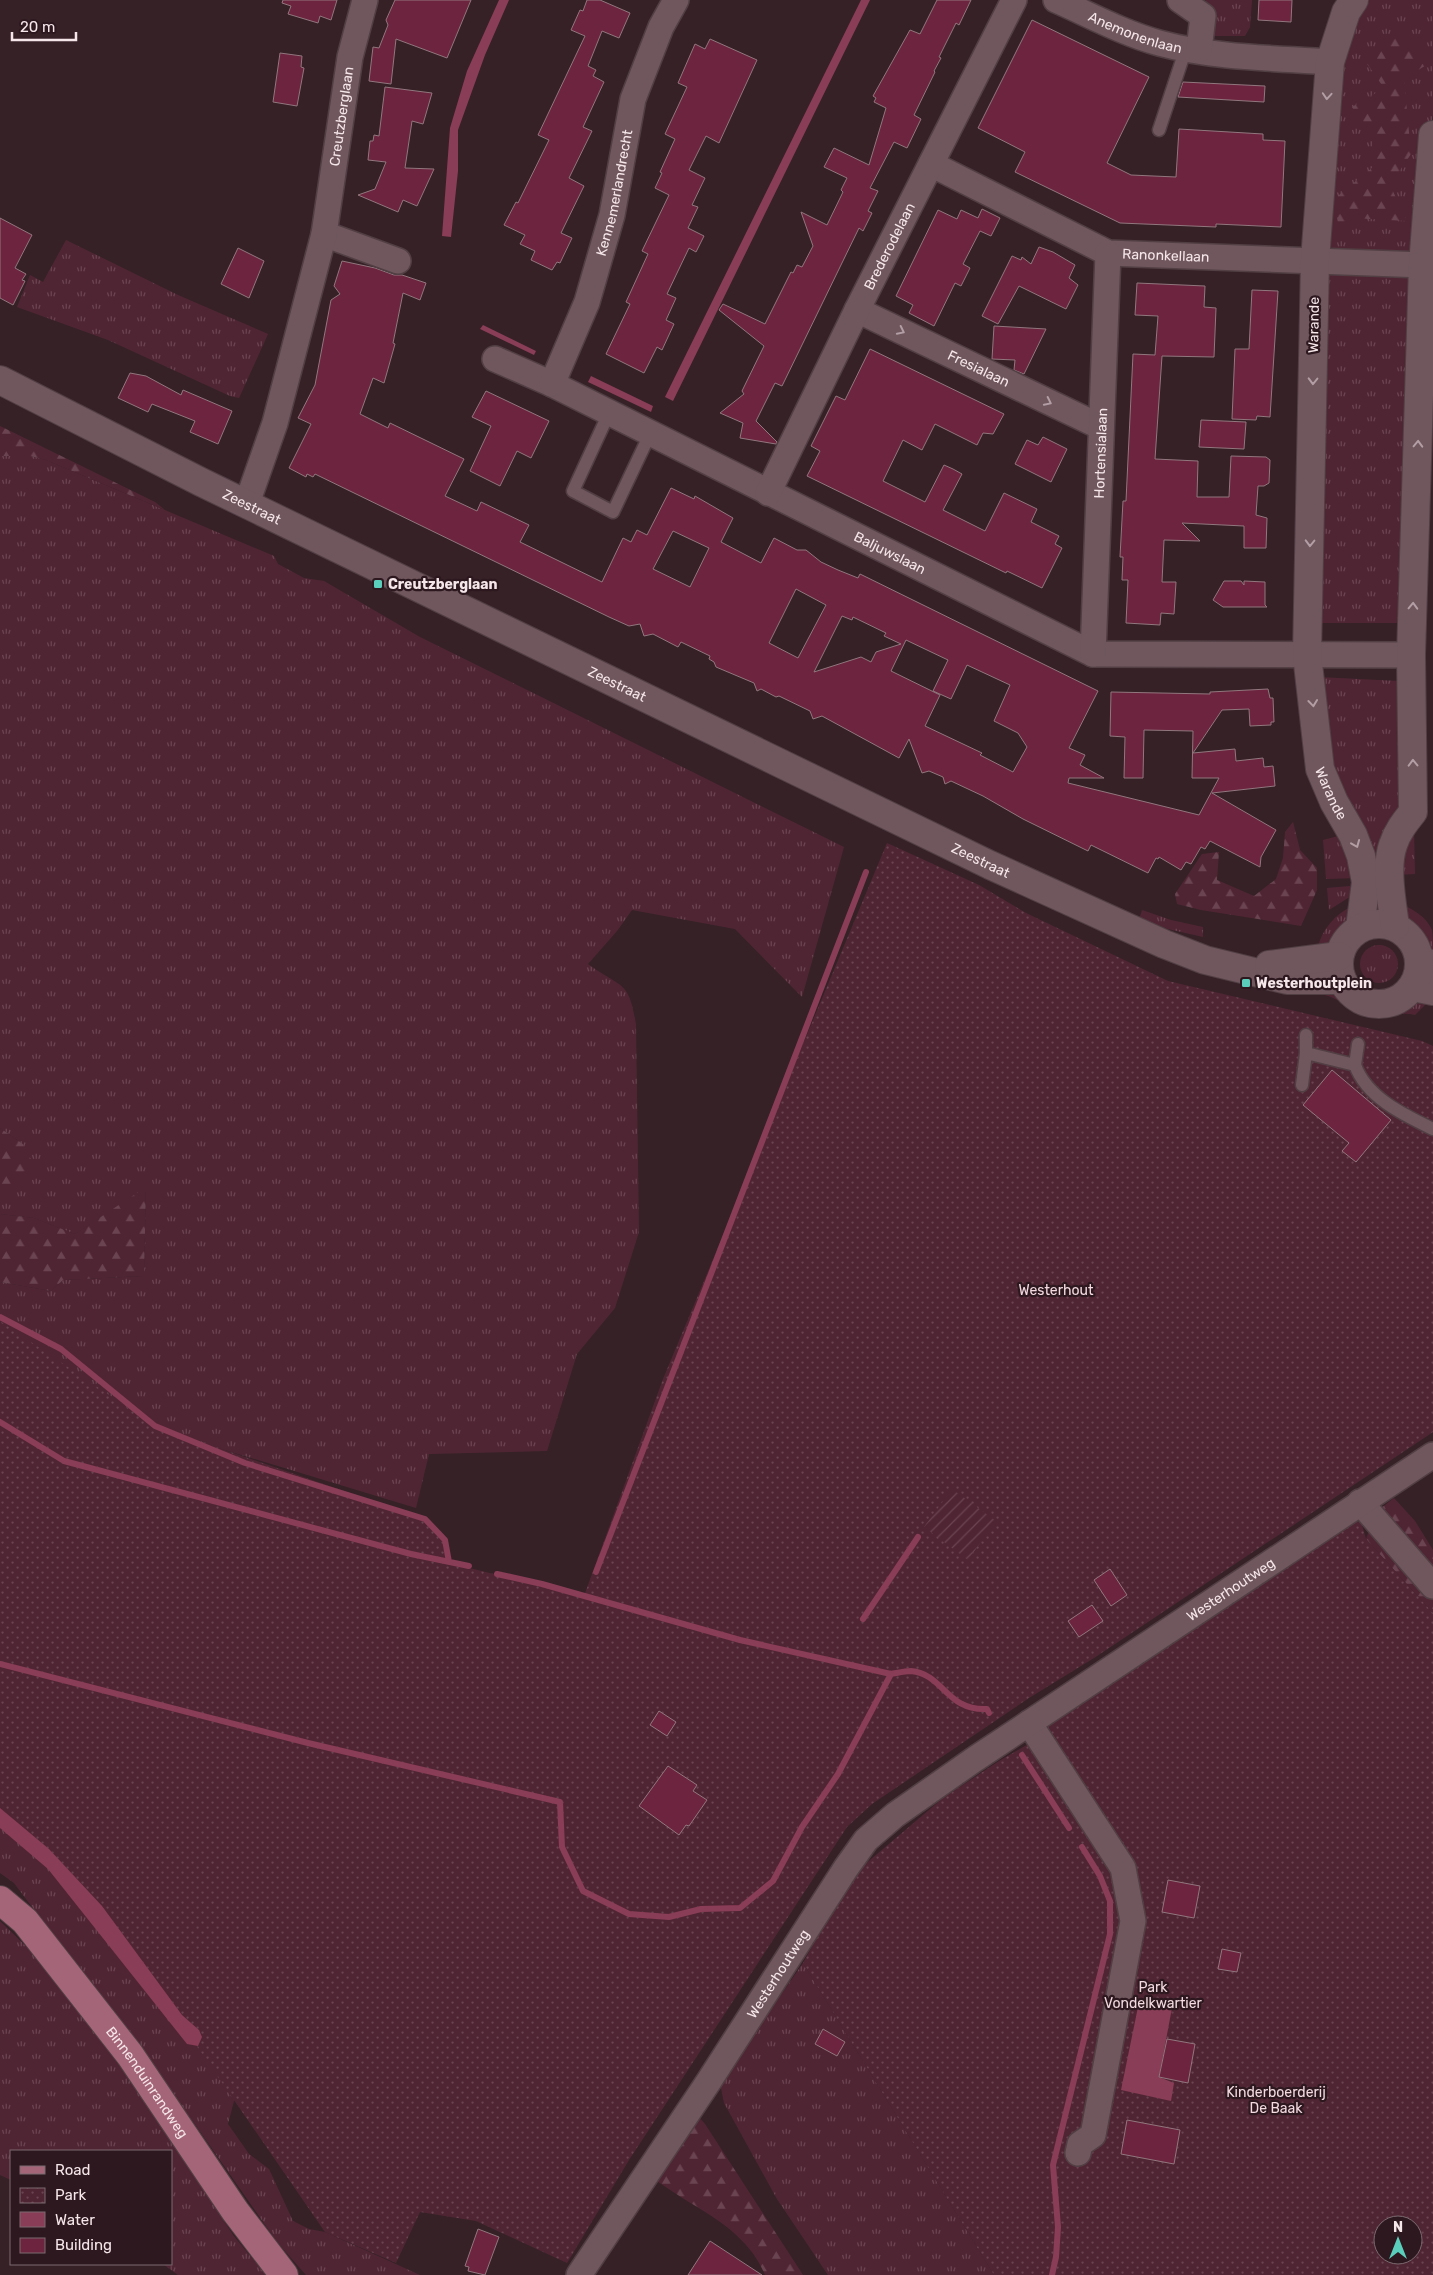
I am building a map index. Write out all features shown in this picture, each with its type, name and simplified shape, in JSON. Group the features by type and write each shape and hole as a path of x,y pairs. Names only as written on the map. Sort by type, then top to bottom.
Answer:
{"main road":[{"name":"Warande","path":"1354,0 1346,12 1330,62 1315,260 1307,655 1320,769 1334,802 1353,835 1361,856 1366,882 1360,928"},
{"path":"1395,926 1390,895 1392,846 1401,828 1413,812 1412,655 1423,265 1433,135"},
{"name":"Zeestraat","path":"0,380 247,503 990,865 1164,944 1205,960 1287,980 1341,968"},
{"path":"1371,924 1395,926 1403,930 1414,943 1426,963 1419,971 1423,989 1393,1002 1369,1003 1358,998 1349,990 1341,968 1343,945 1350,935 1360,928 1371,924"},
{"name":"Binnenduinrandweg","path":"0,1900 25,1921 130,2055 235,2211 284,2275"}],"street":[{"name":"Creutzberglaan","path":"247,503 275,422 324,234 350,57 365,0"},
{"name":"Kennemerlandrecht","path":"552,384 587,302 612,215 633,99 661,27 676,0"},
{"name":"Brederodelaan","path":"768,493 857,310 1014,0"},
{"name":"Anemonenlaan","path":"1180,0 1203,16 1192,49"},
{"name":"Anemonenlaan","path":"1070,3 1117,28 1158,43 1251,58 1330,62"},
{"name":"Ranonkellaan","path":"931,164 1108,253 1423,265"},
{"path":"324,234 398,260"},
{"name":"Hortensialaan","path":"1093,654 1108,253"},
{"name":"Fresialaan","path":"857,310 1101,427"},
{"name":"Baljuwslaan","path":"495,359 552,384 1093,654 1307,655"},
{"path":"1307,655 1412,655"},
{"name":"Westerhoutweg","path":"578,2275 866,1840 895,1815 1029,1723 1433,1455"},
{"path":"1360,1502 1433,1586"},
{"path":"1029,1723 1123,1868 1133,1921 1092,2135 1080,2144 1078,2153"}],"lane":[{"path":"1159,130 1192,49"},
{"path":"608,413 573,491 613,512 650,434"},
{"path":"1302,1085 1306,1035"},
{"path":"1358,1044 1355,1066 1360,1078 1394,1110 1433,1129"},
{"path":"1306,1053 1355,1066"}],"green space":[{"path":"1206,0 1252,0 1250,27 1245,36 1209,36"},
{"path":"1365,0 1433,0 1433,114 1414,254 1346,251 1325,246 1334,68"},
{"path":"1395,33 1431,62 1404,79 1411,154 1390,185 1407,221 1352,218 1337,236 1339,195 1373,167 1372,133 1352,107 1384,88 1365,61"},
{"path":"66,240 178,295 268,334 239,398 230,396 108,340 17,307 30,275 43,282"},
{"path":"1324,274 1412,278 1401,623 1315,623"},
{"path":"0,426 155,502 165,510 46,460 30,456 0,456"},
{"path":"0,456 30,456 46,460 274,556 278,564 304,578 324,581 420,637 844,847 802,997 735,929 632,910 617,931 588,964 616,982 627,992 636,1025 639,1232 615,1308 577,1354 547,1451 429,1454 416,1508 169,1433 0,1433 0,1282 51,1291 63,1280 144,1276 146,1188 75,1234 34,1218 0,1214 0,1184 23,1184 23,1144 0,1128"},
{"path":"1318,677 1399,681 1400,800 1382,876 1328,772"},
{"path":"1293,822 1300,850 1317,868 1317,890 1301,926 1201,910 1177,904 1175,894 1202,854 1219,852 1217,880 1254,896 1276,879 1283,858 1285,832"},
{"path":"1414,829 1415,874 1395,875"},
{"path":"1346,834 1357,878 1326,879 1323,840"},
{"name":"Westerhout","path":"887,843 979,885 1026,913 1168,981 1422,1041 1433,1046 1433,1432 1094,1658 1029,1698 872,1804 847,1827 629,2160 567,2263 476,2221 420,2212 396,2263 325,2232 187,2032 44,1857 0,1818 0,1321 155,1426 425,1519 445,1540 449,1563 584,1596 663,1379"},
{"path":"1350,886 1351,890 1357,890 1358,894 1329,910 1327,888"},
{"path":"1398,903 1418,913 1429,925 1432,930 1433,954 1408,922"},
{"path":"1354,905 1350,920 1343,933 1332,943 1317,950 1319,942 1330,923 1340,913"},
{"path":"1142,910 1171,920 1203,927 1203,937 1155,926 1139,920"},
{"path":"1379,945 1393,950 1398,964 1393,978 1379,983 1365,978 1360,964 1365,950"},
{"path":"1322,988 1329,990 1360,1009 1374,1013 1389,1012 1421,998 1432,998 1415,1015 1374,1016 1362,1013 1325,995"},
{"path":"0,1128 23,1144 35,1167 23,1184 0,1184"},
{"path":"146,1187 144,1276 63,1280 51,1291 0,1282 0,1214 34,1218 75,1234"},
{"path":"952,1489 996,1521 968,1560 924,1527"},
{"path":"1394,1498 1415,1521 1433,1550 1433,1613 1366,1539 1376,1512"},
{"name":"Park Vondelkwartier","path":"1359,1515 1366,1539 1433,1613 1433,2275 994,2275 803,1963 850,1877 943,1798 1030,1743 1037,1727"},
{"path":"0,1672 325,1753 228,2124 249,2154 269,2169 293,2221 309,2229 325,2232 420,2275 306,2275 277,2242 192,2120 14,1883 0,1873"},
{"path":"0,1921 37,1957 93,2028 184,2159 233,2235 266,2275 178,2275 164,2265 172,2265 172,2150 10,2150 10,2180 0,2175"},
{"path":"803,1963 994,2275 828,2275 777,2199 724,2103 720,2083"},
{"path":"698,2116 803,2275 765,2275 751,2250 731,2231 655,2180"}],"water":[{"path":"499,0 509,0 485,55 458,130 458,171 451,237 442,236 450,128 467,71"},
{"path":"861,0 870,0 673,401 665,397"},
{"path":"483,325 536,351 534,355 480,329"},
{"path":"591,376 653,406 651,412 588,382"},
{"path":"0,1808 49,1849 102,1906 182,2015 199,2030 202,2037 198,2046 187,2044 48,1869 0,1828"},
{"path":"1139,2002 1172,2008 1159,2077 1174,2083 1171,2101 1121,2090"}],"building":[{"path":"283,0 337,0 331,20 320,16 318,23 288,14 291,6 282,3"},
{"path":"395,0 471,0 447,58 396,39 391,84 369,81 373,47 379,48 388,25 386,20"},
{"path":"587,0 600,0 630,13 619,38 602,31 588,66 596,70 593,76 604,82 583,127 592,131 569,178 584,186 561,233 572,238 560,263 557,262 552,270 531,260 535,251 520,244 525,235 504,225 516,202 518,203 549,140 538,135 585,36 571,30 580,10 583,11"},
{"path":"937,0 971,0 959,25 956,23 939,57 941,58 935,72 914,115 921,119 907,148 894,142 870,188 878,191 868,211 872,213 863,231 859,228 782,386 775,383 756,421 777,442 776,444 740,438 743,423 720,413 744,394 742,391 764,346 719,310 723,304 765,324 791,272 793,273 797,265 802,267 813,246 801,212 827,225 843,192 841,190 847,178 824,167 834,148 869,165 886,108 874,102 876,98 873,96 910,30 920,34"},
{"path":"1259,0 1292,0 1291,22 1258,20"},
{"path":"1032,20 1149,77 1107,163 1131,175 1176,177 1179,129 1263,134 1263,140 1285,141 1281,227 1216,224 1216,227 1120,223 1015,172 1025,152 978,128"},
{"path":"710,39 757,60 719,143 706,136 689,170 705,178 692,205 698,207 688,228 704,236 696,252 689,248 667,294 676,298 666,320 674,324 662,350 657,347 644,373 606,354 630,304 626,302 648,254 642,251 669,195 655,188 675,139 665,134 687,87 678,83 695,44 705,49"},
{"path":"280,53 302,56 301,67 304,68 297,106 273,102"},
{"path":"1183,82 1265,86 1264,102 1178,97"},
{"path":"385,87 432,93 423,124 412,121 405,168 434,169 417,206 403,200 398,212 358,195 375,189 386,162 368,160 370,141 373,141 374,135 379,136"},
{"path":"982,209 1000,218 991,236 980,231 963,264 970,268 961,286 955,283 934,326 909,313 913,305 896,296 938,210 957,219 961,210 978,218"},
{"path":"0,218 32,235 15,268 26,274 22,280 25,281 13,305 0,298"},
{"path":"1039,247 1053,252 1075,265 1069,278 1078,285 1066,309 1019,286 998,324 982,316 1012,256 1021,260 1022,257 1031,264"},
{"path":"238,248 264,261 249,298 221,284"},
{"path":"342,261 375,268 394,275 402,275 426,283 420,300 403,293 393,343 395,344 384,383 373,378 360,414 388,428 390,423 464,459 445,496 477,511 481,502 529,525 520,542 602,582 623,538 631,542 637,530 647,535 671,488 694,499 695,496 733,518 721,542 761,563 774,538 797,550 806,550 821,562 858,578 860,574 1098,691 1069,748 1085,755 1080,765 1104,778 1069,778 1068,783 1199,815 1219,778 1192,778 1193,731 1144,730 1143,778 1124,778 1125,737 1110,736 1111,692 1210,694 1210,692 1268,689 1270,698 1273,698 1274,722 1271,722 1271,725 1250,726 1249,709 1222,710 1193,753 1235,749 1236,761 1263,758 1264,767 1273,766 1275,786 1212,793 1276,830 1261,857 1260,867 1210,841 1205,849 1201,847 1191,864 1186,862 1181,870 1159,857 1158,859 1156,858 1148,873 1091,845 1088,851 951,781 945,784 943,777 929,771 922,773 909,739 899,758 822,716 813,719 810,711 761,689 757,691 754,683 716,667 714,662 709,659 710,656 681,642 678,647 653,634 644,636 640,624 629,626 315,474 313,477 307,474 306,477 289,468 311,424 298,418 315,385 331,300 340,294 334,286","holes":["673,531 709,548 690,587 653,569","796,589 826,605 798,658 769,643","842,616 852,620 853,617 886,633 884,636 901,644 876,652 871,662 861,657 814,672","906,640 948,660 933,691 951,699 967,665 1010,685 994,721 1018,733 1027,747 1013,772 980,755 982,753 925,726 940,695 891,671"]},
{"path":"1137,283 1205,286 1204,307 1216,308 1214,357 1162,356 1155,459 1198,461 1197,497 1229,497 1231,456 1266,457 1270,460 1269,483 1264,486 1258,486 1256,515 1267,518 1266,548 1244,548 1244,526 1182,523 1200,541 1164,540 1162,582 1176,582 1174,614 1161,613 1160,625 1126,623 1128,580 1122,580 1123,557 1120,557 1123,501 1126,501 1133,354 1155,355 1158,316 1135,315"},
{"path":"1252,290 1278,291 1270,417 1257,416 1256,420 1232,419 1235,349 1249,349"},
{"path":"994,326 1046,329 1024,374 1014,370 1015,360 992,359"},
{"path":"870,349 1004,414 993,434 983,433 977,445 935,424 922,450 903,440 883,481 925,502 944,465 953,469 962,474 943,510 985,531 1004,493 1037,509 1031,522 1059,536 1055,544 1062,548 1042,588 1007,571 1006,573 807,476 820,451 811,446 836,396 845,400"},
{"path":"130,373 146,376 181,395 183,390 232,411 218,444 190,432 195,421 152,404 148,412 118,398"},
{"path":"486,391 549,421 531,458 517,451 500,486 470,471 491,426 472,417"},
{"path":"1201,420 1246,422 1244,449 1199,447"},
{"path":"1043,437 1067,449 1051,482 1015,464 1027,440 1038,445"},
{"path":"1224,581 1241,581 1244,585 1244,581 1265,582 1265,605 1267,607 1223,607 1213,600"},
{"path":"1332,1070 1391,1120 1356,1162 1342,1151 1349,1143 1303,1105"},
{"path":"1110,1569 1127,1595 1111,1606 1094,1580"},
{"path":"1092,1605 1103,1621 1079,1637 1068,1621"},
{"path":"659,1711 676,1722 667,1736 650,1725"},
{"path":"668,1766 697,1785 693,1791 707,1800 689,1826 686,1825 679,1835 639,1806"},
{"path":"1168,1880 1200,1886 1194,1918 1162,1912"},
{"path":"1222,1949 1241,1953 1237,1972 1218,1969"},
{"path":"823,2029 845,2042 837,2056 815,2044"},
{"path":"1167,2039 1195,2044 1188,2083 1159,2077"},
{"path":"1127,2120 1180,2130 1174,2164 1121,2154"},
{"path":"478,2229 499,2237 485,2275 468,2271 469,2267 465,2266"},
{"path":"710,2241 762,2275 688,2275"}],"waterway":[{"path":"596,1572 866,872"},
{"path":"0,1317 61,1349 155,1426 245,1463 425,1519 445,1540 449,1562"},
{"path":"0,1422 64,1461 411,1554 469,1566"},
{"path":"863,1619 918,1537"},
{"path":"497,1574 542,1584 740,1640 891,1674 911,1671 922,1674 931,1678 962,1704 973,1708 987,1709 989,1713"},
{"path":"0,1664 308,1743 560,1802 562,1847 583,1891 629,1914 669,1917 701,1909 740,1908 773,1881 802,1827 838,1774 891,1674"},
{"path":"1022,1755 1069,1828"},
{"path":"1052,2275 1056,2257 1058,2227 1053,2165 1110,1934 1110,1901 1100,1876 1082,1847"}],"place":[{"name":"Creutzberglaan","path":"378,584"},
{"name":"Westerhoutplein","path":"1246,983"}],"park label":[{"name":"Kinderboerderij De Baak","path":"1276,2100"}]}
